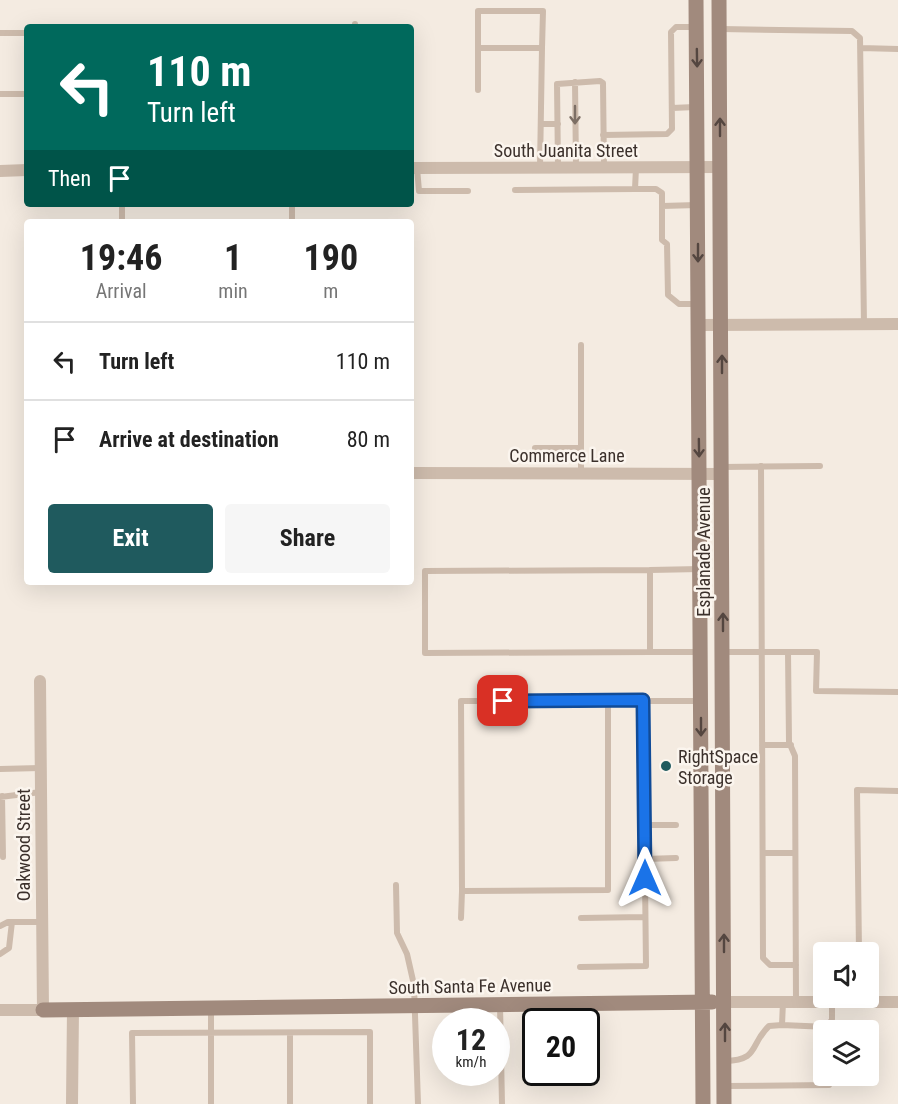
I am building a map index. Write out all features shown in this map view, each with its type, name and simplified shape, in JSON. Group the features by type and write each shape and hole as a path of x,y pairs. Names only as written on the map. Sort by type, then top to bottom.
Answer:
{"main road":[{"name":"Esplanade Avenue","path":"696,0 703,1104"},
{"name":"Esplanade Avenue","path":"719,0 724,1104"},
{"path":"700,652 723,652"},
{"path":"702,773 724,774"},
{"name":"South Santa Fe Avenue","path":"43,1010 725,1002"}],"street":[{"name":"South Juanita Street","path":"414,168 720,167"},
{"path":"0,171 24,170"},
{"path":"698,325 898,324"},
{"name":"Commerce Lane","path":"414,473 700,473 722,470"},
{"name":"Oakwood Street","path":"40,681 43,1010"},
{"name":"South Santa Fe Avenue","path":"879,1001 898,1002"},
{"name":"South Santa Fe Avenue","path":"725,1002 813,1002"},
{"path":"72,1104 73,1009"},
{"path":"0,1010 43,1010"}],"lane":[{"path":"478,90 478,11 543,11 540,168"},
{"path":"603,135 667,134 672,129 670,32 676,27 696,27"},
{"path":"719,29 852,31 860,38 864,324"},
{"path":"0,33 24,33"},
{"path":"478,48 542,48"},
{"path":"861,48 898,49"},
{"path":"575,82 576,168"},
{"path":"558,168 557,84 575,82 603,83 604,168"},
{"path":"0,94 24,94"},
{"path":"672,108 697,107"},
{"path":"541,124 558,124"},
{"path":"414,168 419,191 468,191"},
{"path":"635,189 636,168"},
{"path":"515,190 656,189 662,193 662,240 667,244 668,295 679,304 698,304"},
{"path":"662,206 698,205"},
{"path":"581,345 581,473"},
{"path":"536,448 581,448"},
{"path":"722,470 761,466 820,466"},
{"path":"761,466 763,958 770,965 796,966"},
{"path":"700,568 425,571 425,653 700,652"},
{"path":"650,570 650,652"},
{"path":"723,652 817,652 816,691 898,692"},
{"path":"788,652 789,742 795,756 796,1002"},
{"path":"462,891 608,890 608,700"},
{"path":"580,967 646,966 643,700"},
{"path":"461,918 461,701 701,701"},
{"path":"762,745 791,745"},
{"path":"0,769 40,768"},
{"path":"859,942 857,790 898,791"},
{"path":"3,857 1,796 41,792"},
{"path":"644,825 676,825"},
{"path":"763,853 795,853"},
{"path":"645,859 676,858"},
{"path":"396,885 397,933 407,954 414,985 418,1104"},
{"path":"581,918 645,917"},
{"path":"0,926 12,922 42,922"},
{"path":"0,954 9,948 12,922"},
{"path":"782,1026 783,1002"},
{"path":"500,1005 502,1104"},
{"path":"211,1104 212,1008"},
{"path":"725,1061 745,1059 769,1026 828,1027 832,1019 832,1008"},
{"path":"133,1104 132,1033 370,1032 370,1104"},
{"path":"290,1033 290,1104"},
{"path":"725,1086 813,1085"}],"place":[{"name":"RightSpace Storage","path":"666,766"}],"route":[{"path":"503,701 643,700 645,878"}]}
